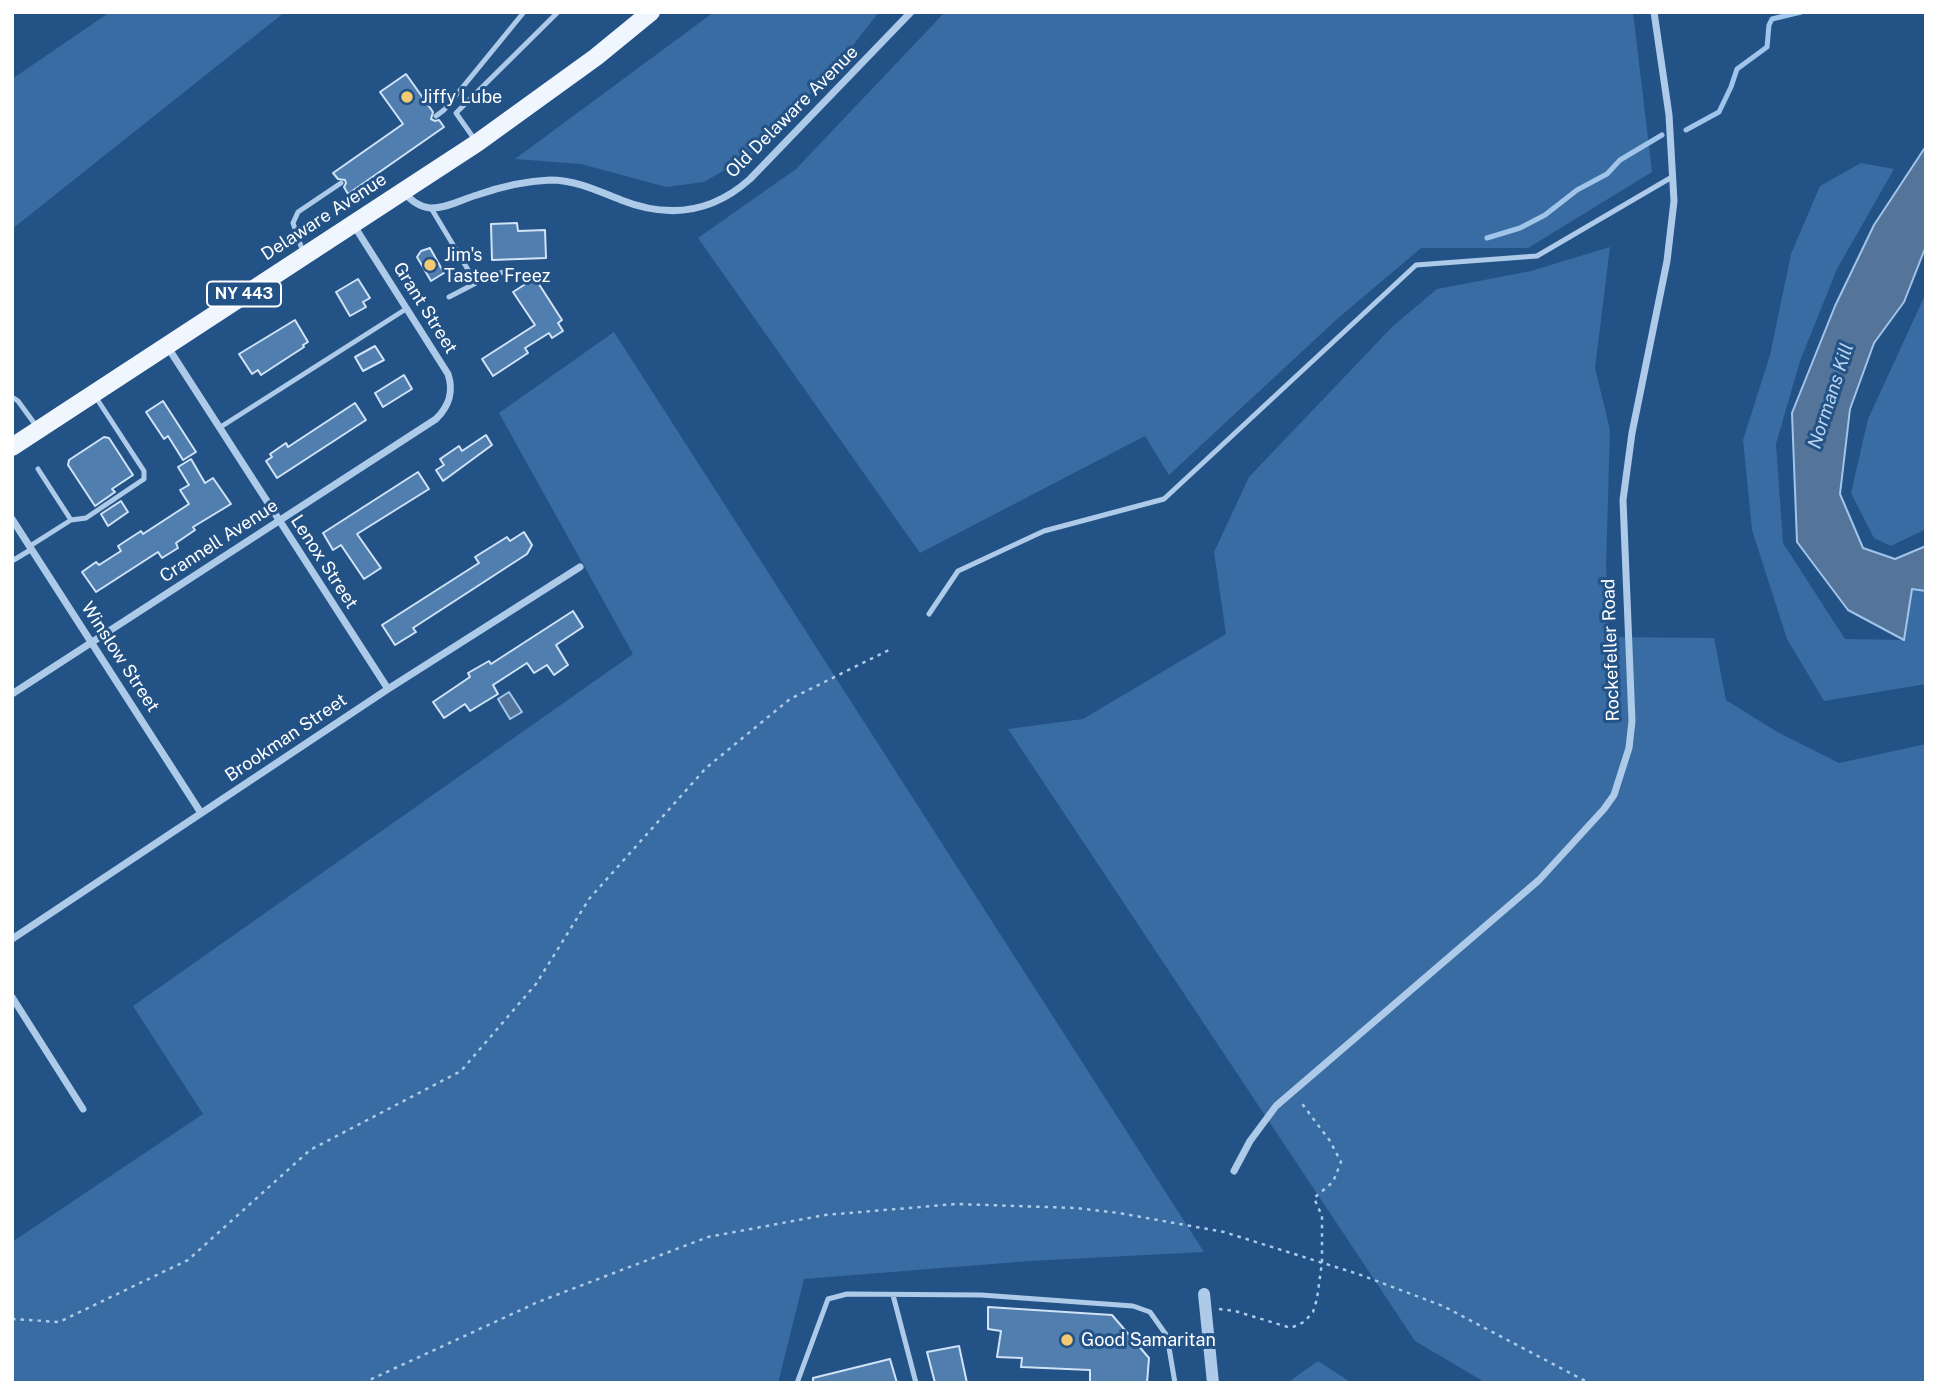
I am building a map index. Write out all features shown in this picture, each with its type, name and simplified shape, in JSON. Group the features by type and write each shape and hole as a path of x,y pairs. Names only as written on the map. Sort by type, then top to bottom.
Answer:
{"main road":[{"name":"Delaware Avenue","path":"12,447 477,143 596,57 651,12"}],"street":[{"name":"Old Delaware Avenue","path":"431,208 520,183 549,180 583,185 633,205 659,211 689,211 708,206 726,198 750,179 911,12"},
{"name":"Rockefeller Road","path":"1234,1171 1276,1106 1539,880 1614,795 1629,748 1632,721 1623,500 1638,399 1667,261 1674,201 1670,115 1654,12"},
{"path":"403,191 418,204 431,208"},
{"name":"Grant Street","path":"353,223 449,377 450,396 441,414"},
{"name":"Lenox Street","path":"166,345 388,689"},
{"name":"Crannell Avenue","path":"12,694 441,414"},
{"name":"Winslow Street","path":"12,519 201,813"},
{"name":"Brookman Street","path":"12,939 388,689 580,567"},
{"path":"12,997 83,1109"},
{"path":"1204,1294 1213,1383"}],"lane":[{"path":"436,116 444,110 524,12"},
{"path":"477,143 456,113 558,12"},
{"path":"929,614 958,570 1044,531 1164,499 1416,265 1537,256 1672,177"},
{"path":"304,256 293,223 298,212 341,183"},
{"path":"431,208 476,282"},
{"path":"449,297 476,282 512,270"},
{"path":"219,428 406,309"},
{"path":"12,561 71,520 86,518 141,483 145,477 144,471 93,393"},
{"path":"12,397 18,401 38,429"},
{"path":"38,469 71,520"},
{"path":"797,1383 828,1299 847,1294 981,1295 1133,1306 1150,1312 1167,1336 1175,1383"},
{"path":"893,1294 916,1383"}],"path":[{"path":"12,1319 59,1322 188,1260 310,1150 461,1071 536,984 589,899 706,768 790,699 889,650"},
{"path":"1205,1308 1235,1311 1291,1328 1304,1322 1313,1312 1322,1262 1322,1216 1314,1198 1333,1182 1341,1163 1330,1141 1293,1093"},
{"path":"363,1383 538,1302 708,1237 825,1215 956,1204 1076,1208 1213,1229 1322,1262 1443,1306 1589,1383"}],"shaded area":[{"path":"110,12 285,12 12,229 12,79"},
{"path":"714,12 879,12 766,146 704,182 666,187 581,164 515,159"},
{"path":"945,12 1633,12 1652,172 1528,248 1421,248 1336,320 1169,475 1145,436 920,553 698,238 796,169"},
{"path":"1861,163 1894,169 1837,269 1800,361 1776,444 1783,543 1845,639 1904,640 1912,588 1926,591 1926,684 1824,701 1787,639 1752,530 1743,440 1770,355 1791,254 1820,186"},
{"path":"1610,247 1595,368 1610,430 1606,566 1609,637 1714,638 1726,700 1779,733 1839,763 1926,744 1926,1383 1486,1383 1415,1341 1008,729 1083,719 1226,634 1214,552 1249,477 1393,326 1437,289 1531,271"},
{"path":"1926,293 1926,529 1891,546 1874,538 1851,493 1868,419"},
{"path":"614,332 1204,1252 1030,1261 804,1279 778,1383 12,1383 12,1242 203,1114 133,1006 633,654 499,413"},
{"path":"1318,1361 1352,1383 1287,1383"}],"water":[{"name":"Normans Kill","path":"1926,146 1926,246 1904,302 1874,343 1850,409 1840,494 1863,548 1895,559 1926,546 1926,591 1912,589 1904,640 1848,610 1797,542 1792,413 1835,306 1874,225"},
{"path":"509,692 522,712 510,719 498,699"}],"building":[{"path":"406,74 433,112 431,119 439,120 444,127 348,194 344,187 345,180 338,179 333,173 403,124 380,92"},
{"path":"517,223 518,231 545,230 546,258 492,260 491,224"},
{"name":"Jim's Tastee Freez","path":"430,248 444,273 431,281 417,257 421,251"},
{"path":"535,278 562,320 558,323 563,331 552,338 549,333 525,348 528,353 493,376 482,359 535,325 513,292"},
{"path":"358,279 370,298 363,302 366,307 350,316 336,292"},
{"path":"295,320 308,342 261,375 258,370 252,374 239,354"},
{"path":"375,346 384,360 363,371 355,357"},
{"path":"404,375 412,389 383,407 375,393"},
{"path":"163,401 196,452 183,460 168,436 164,439 146,412"},
{"path":"355,403 366,420 277,478 266,461 272,457 270,454 286,443 288,447"},
{"path":"486,435 492,445 443,481 436,470 444,465 440,459 459,446 462,451"},
{"path":"104,437 109,438 133,475 112,489 115,492 95,506 68,465 69,460"},
{"path":"191,459 205,483 213,478 231,504 193,527 195,530 176,543 178,548 162,558 158,552 96,592 82,572 96,562 99,565 121,551 118,546 141,531 143,534 189,504 180,490 189,485 178,467"},
{"path":"418,472 429,489 357,534 381,568 364,579 341,545 333,550 323,533"},
{"path":"121,501 128,512 108,526 101,514"},
{"path":"524,532 532,545 527,554 413,628 416,632 395,645 382,625 479,563 475,557 507,537 510,541"},
{"path":"573,611 583,627 556,645 568,665 554,675 547,665 534,673 527,663 493,685 498,694 470,711 465,704 444,718 433,702 470,677 468,673 489,661 491,664"},
{"name":"Good Samaritan","path":"988,1307 1112,1315 1149,1358 1147,1383 1090,1383 1090,1370 1021,1367 1022,1358 997,1357 1001,1331 988,1329"},
{"path":"959,1346 967,1383 935,1383 927,1352"},
{"path":"890,1359 897,1383 813,1383 813,1378"}],"waterway":[{"path":"1686,130 1719,112 1737,69 1767,47 1772,19 1801,12"},
{"path":"1487,238 1520,228 1545,215 1577,190 1607,174 1620,160 1662,135"}],"place":[{"name":"Jiffy Lube","path":"407,97"},
{"name":"Jim's Tastee Freez","path":"430,265"},
{"name":"Good Samaritan","path":"1067,1340"}]}
